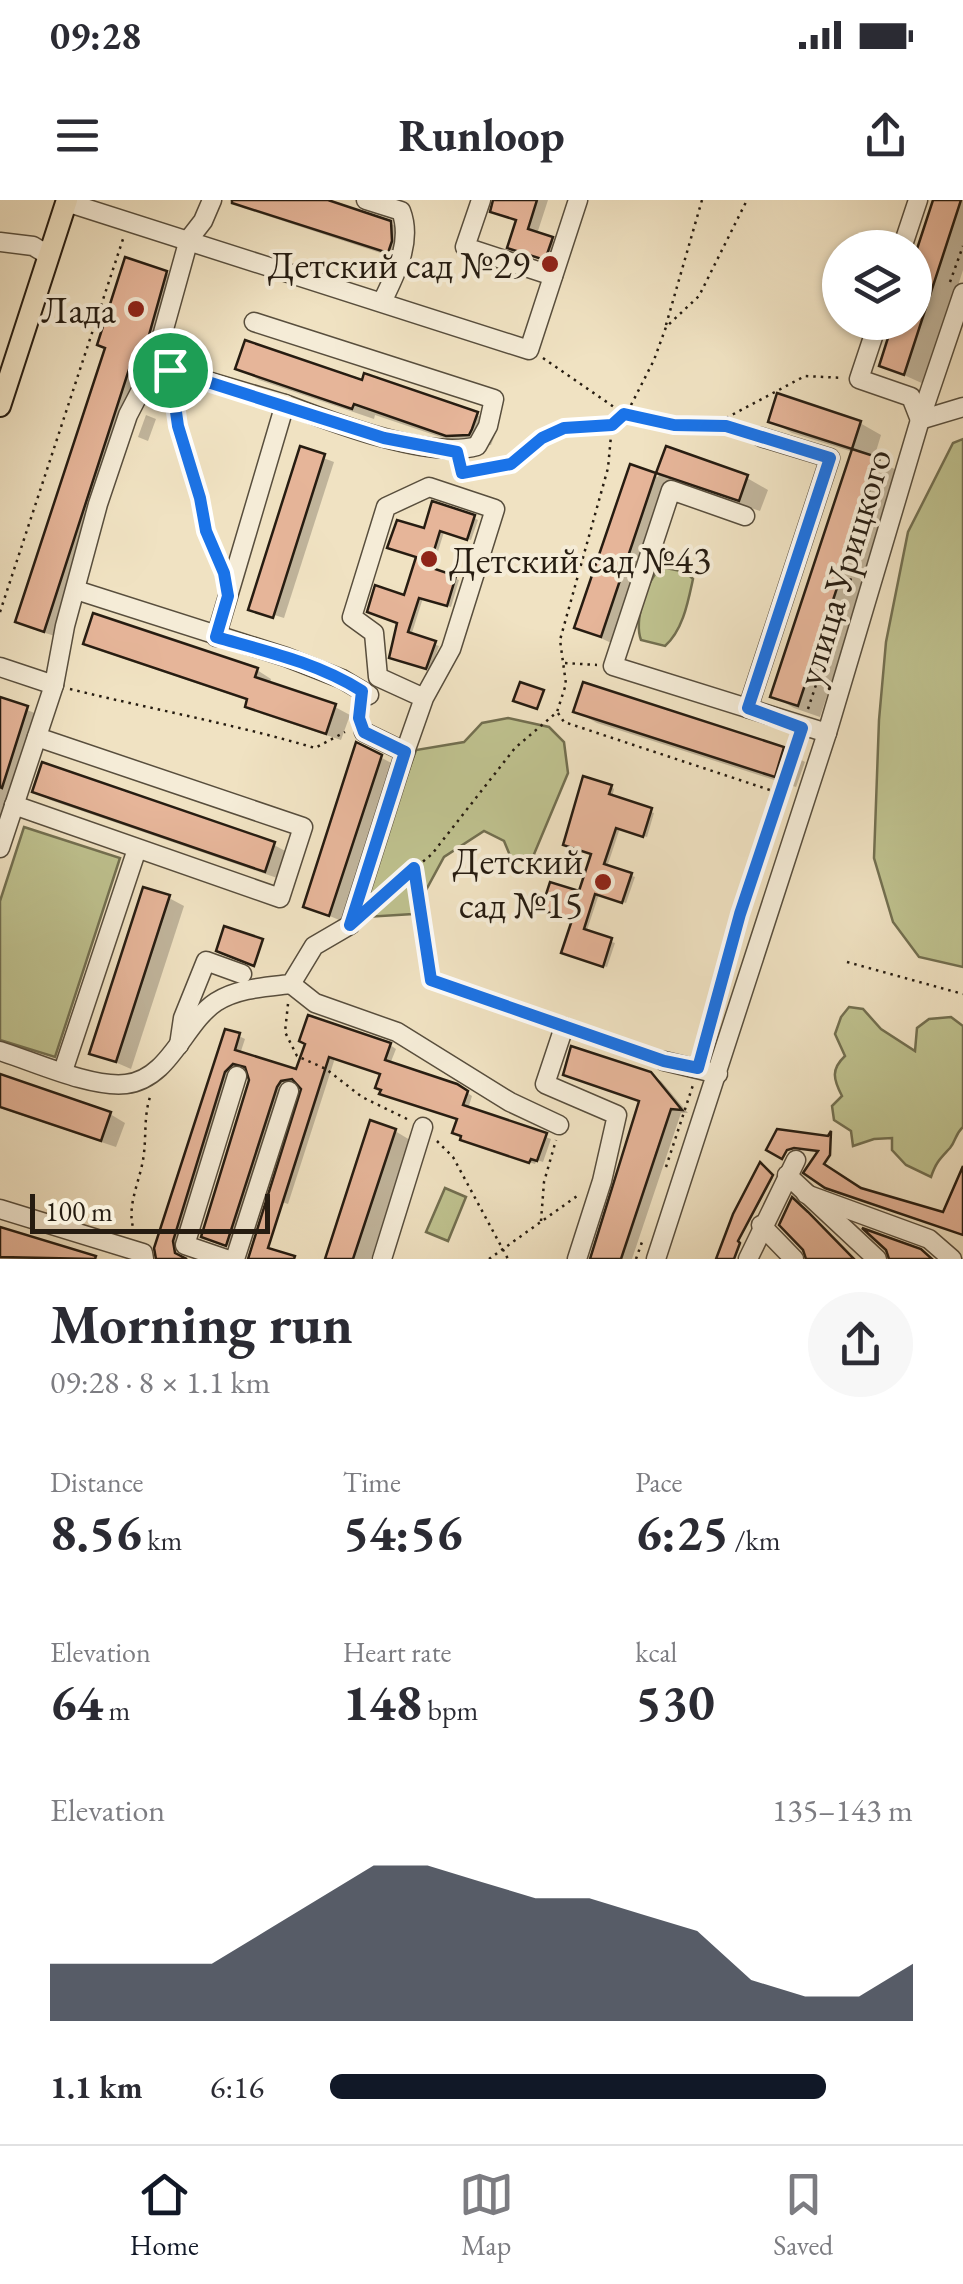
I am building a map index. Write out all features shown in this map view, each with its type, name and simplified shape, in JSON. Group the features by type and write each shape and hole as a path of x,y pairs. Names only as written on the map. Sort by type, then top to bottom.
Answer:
{"main road":[{"path":"0,406 67,201"}],"street":[{"path":"0,848 54,685 98,504 128,416 162,368 189,240 212,200"},
{"path":"366,200 400,206 406,223 400,263 382,302"},
{"path":"481,200 465,248 553,276"},
{"path":"67,201 529,350 578,200"},
{"path":"908,230 918,200"},
{"path":"0,242 33,246 48,255"},
{"name":"улица Урицкого","path":"656,1259 827,733 956,288"},
{"path":"162,368 384,438 457,452 477,446 488,426 494,399 254,322"},
{"path":"872,340 859,379 910,397 920,420 963,407"},
{"path":"216,637 285,404"},
{"path":"748,708 830,458 761,437"},
{"path":"291,984 314,946 350,925 405,752 424,698 451,649 495,509 429,488 386,507 352,616 374,633 378,677 424,698"},
{"path":"744,516 671,490 614,666 827,733"},
{"path":"76,590 286,657 342,678 368,695"},
{"path":"0,667 54,685"},
{"path":"364,732 405,752"},
{"path":"14,805 280,898 304,827 36,736"},
{"path":"63,1071 136,849"},
{"path":"179,1045 184,1018 206,961 242,974"},
{"path":"0,1051 98,1084 131,1084 163,1065 214,1003 238,992 291,984 315,1003 396,1032 510,1102 559,1125"},
{"path":"564,1027 545,1084 618,1115 577,1259"},
{"path":"664,1061 718,1074"},
{"path":"226,1259 185,1245 238,1076"},
{"path":"235,1259 289,1090"},
{"path":"382,1259 423,1127"},
{"path":"748,1259 791,1168 806,1194 877,1259"},
{"path":"806,1194 929,1239 963,1246"},
{"path":"0,1209 143,1256"},
{"path":"762,1225 794,1259"},
{"path":"929,1239 952,1259"}],"path":[{"path":"462,473 511,464 542,438 564,428 612,425 624,414 654,360 702,200"},
{"path":"666,327 699,296 747,200"},
{"path":"0,612 130,221"},
{"path":"956,288 963,246"},
{"path":"529,350 624,414 674,425 726,426 761,437"},
{"path":"162,368 206,531 224,573 228,596"},
{"path":"712,426 804,376 859,379"},
{"path":"375,901 432,854 516,748 557,712 566,684 560,640 608,468 612,425"},
{"path":"457,452 462,473 458,497"},
{"path":"663,1178 740,914 886,470"},
{"path":"563,663 614,666"},
{"path":"54,685 150,710 204,718 315,748 344,732 364,732"},
{"path":"557,712 564,722 781,794"},
{"path":"414,868 431,980 664,1061"},
{"path":"847,962 963,994"},
{"path":"291,984 286,1032 297,1056 326,1069 362,1097 423,1127 453,1157 508,1259"},
{"path":"143,1256 131,1224 151,1095"},
{"path":"540,1222 544,1182 559,1125"},
{"path":"488,1259 602,1181"},
{"path":"636,1259 646,1233"}],"green space":[{"path":"963,439 963,967 919,957 893,922 874,858 886,642 908,532 953,443"},
{"path":"661,567 686,572 693,579 680,624 665,646 641,640 639,632 643,602"},
{"path":"508,718 549,727 564,742 568,773 532,859 511,858 504,841 484,831 444,857 413,914 366,917 369,883 416,750 464,742 482,723"},
{"path":"24,827 120,858 55,1057 0,1040 0,901"},
{"path":"849,1007 863,1009 881,1029 915,1051 917,1028 929,1019 951,1017 963,1026 963,1127 931,1177 906,1165 892,1150 892,1138 853,1146 851,1131 834,1120 832,1106 842,1096 836,1070 845,1056 835,1034"},
{"path":"445,1188 466,1197 448,1241 426,1232"}],"building":[{"path":"232,200 328,200 391,221 392,241 388,253"},
{"path":"493,200 537,200 528,229 553,237 545,260 507,248 516,220 490,212"},
{"path":"933,200 961,200 932,289 932,230 923,230"},
{"path":"125,257 167,271 142,360 133,357 44,632 15,622 105,348 97,345"},
{"path":"245,340 362,380 364,373 478,412 469,435 446,436 354,404 352,409 235,369"},
{"path":"887,340 915,340 904,375 879,366"},
{"path":"777,393 861,421 852,449 768,422"},
{"path":"300,446 325,454 273,618 248,610"},
{"path":"666,446 748,475 739,501 656,473"},
{"path":"852,449 880,458 798,706 770,697"},
{"path":"630,464 656,473 601,637 574,628"},
{"path":"432,501 475,515 467,540 440,531 429,567 456,576 447,606 419,598 408,632 436,641 426,669 389,658 397,623 367,612 375,585 404,595 416,557 387,548 397,520 424,528"},
{"path":"93,613 258,668 255,677 336,704 326,734 245,707 247,699 83,644"},
{"path":"520,682 544,690 537,709 513,701"},
{"path":"583,682 784,747 775,777 573,712"},
{"path":"0,697 28,706 2,788 0,787"},
{"path":"356,742 382,755 329,916 303,907"},
{"path":"42,762 275,842 265,872 32,792"},
{"path":"583,776 612,785 609,794 652,808 643,837 616,828 604,864 632,873 622,903 595,894 584,929 612,938 603,967 561,953 572,920 541,910 550,882 579,891 591,854 563,845"},
{"path":"143,887 170,895 116,1062 89,1054"},
{"path":"224,926 263,939 254,966 216,951"},
{"path":"308,1015 391,1043 385,1060 457,1084 468,1091 463,1105 547,1133 537,1161 531,1159 529,1163 460,1140 461,1136 452,1133 457,1119 379,1094 381,1090 375,1088 380,1074 329,1057 268,1248 295,1256 294,1259 248,1259 301,1089 292,1079 281,1081 277,1087 226,1246 201,1237 249,1080 245,1067 233,1064 225,1072 173,1241 175,1253 187,1259 156,1259 154,1248 225,1029 240,1033 235,1050 296,1069 305,1044 299,1041"},
{"path":"571,1046 651,1072 682,1110 671,1109 621,1259 590,1259 639,1101 563,1075"},
{"path":"0,1074 111,1112 101,1141 0,1107"},
{"path":"370,1120 396,1129 353,1259 325,1259"},
{"path":"777,1129 828,1136 831,1131 830,1155 824,1164 861,1188 943,1212 963,1166 963,1235 825,1188 803,1173 818,1151 794,1148 787,1150 782,1159 766,1150"},
{"path":"760,1162 773,1175 738,1241 734,1259 716,1259 733,1214"},
{"path":"792,1197 854,1259 806,1259 803,1250 779,1225"},
{"path":"0,1227 96,1256 0,1257"},
{"path":"862,1228 921,1249 932,1259 889,1259 886,1250"}],"place":[{"name":"Детский сад №29","path":"550,264"},
{"name":"Лада","path":"136,309"},
{"name":"Детский сад №43","path":"429,559"},
{"name":"Детский сад №15","path":"603,882"}],"route":[{"path":"170,370 384,438 457,452 462,473 511,464 542,438 564,428 612,425 624,414 674,425 726,426 830,458 748,708 802,728 740,914 698,1068 664,1061 431,980 414,868 350,925 405,752 364,732 359,718 362,691 342,678 216,637 228,596 178,426 170,370"}]}
